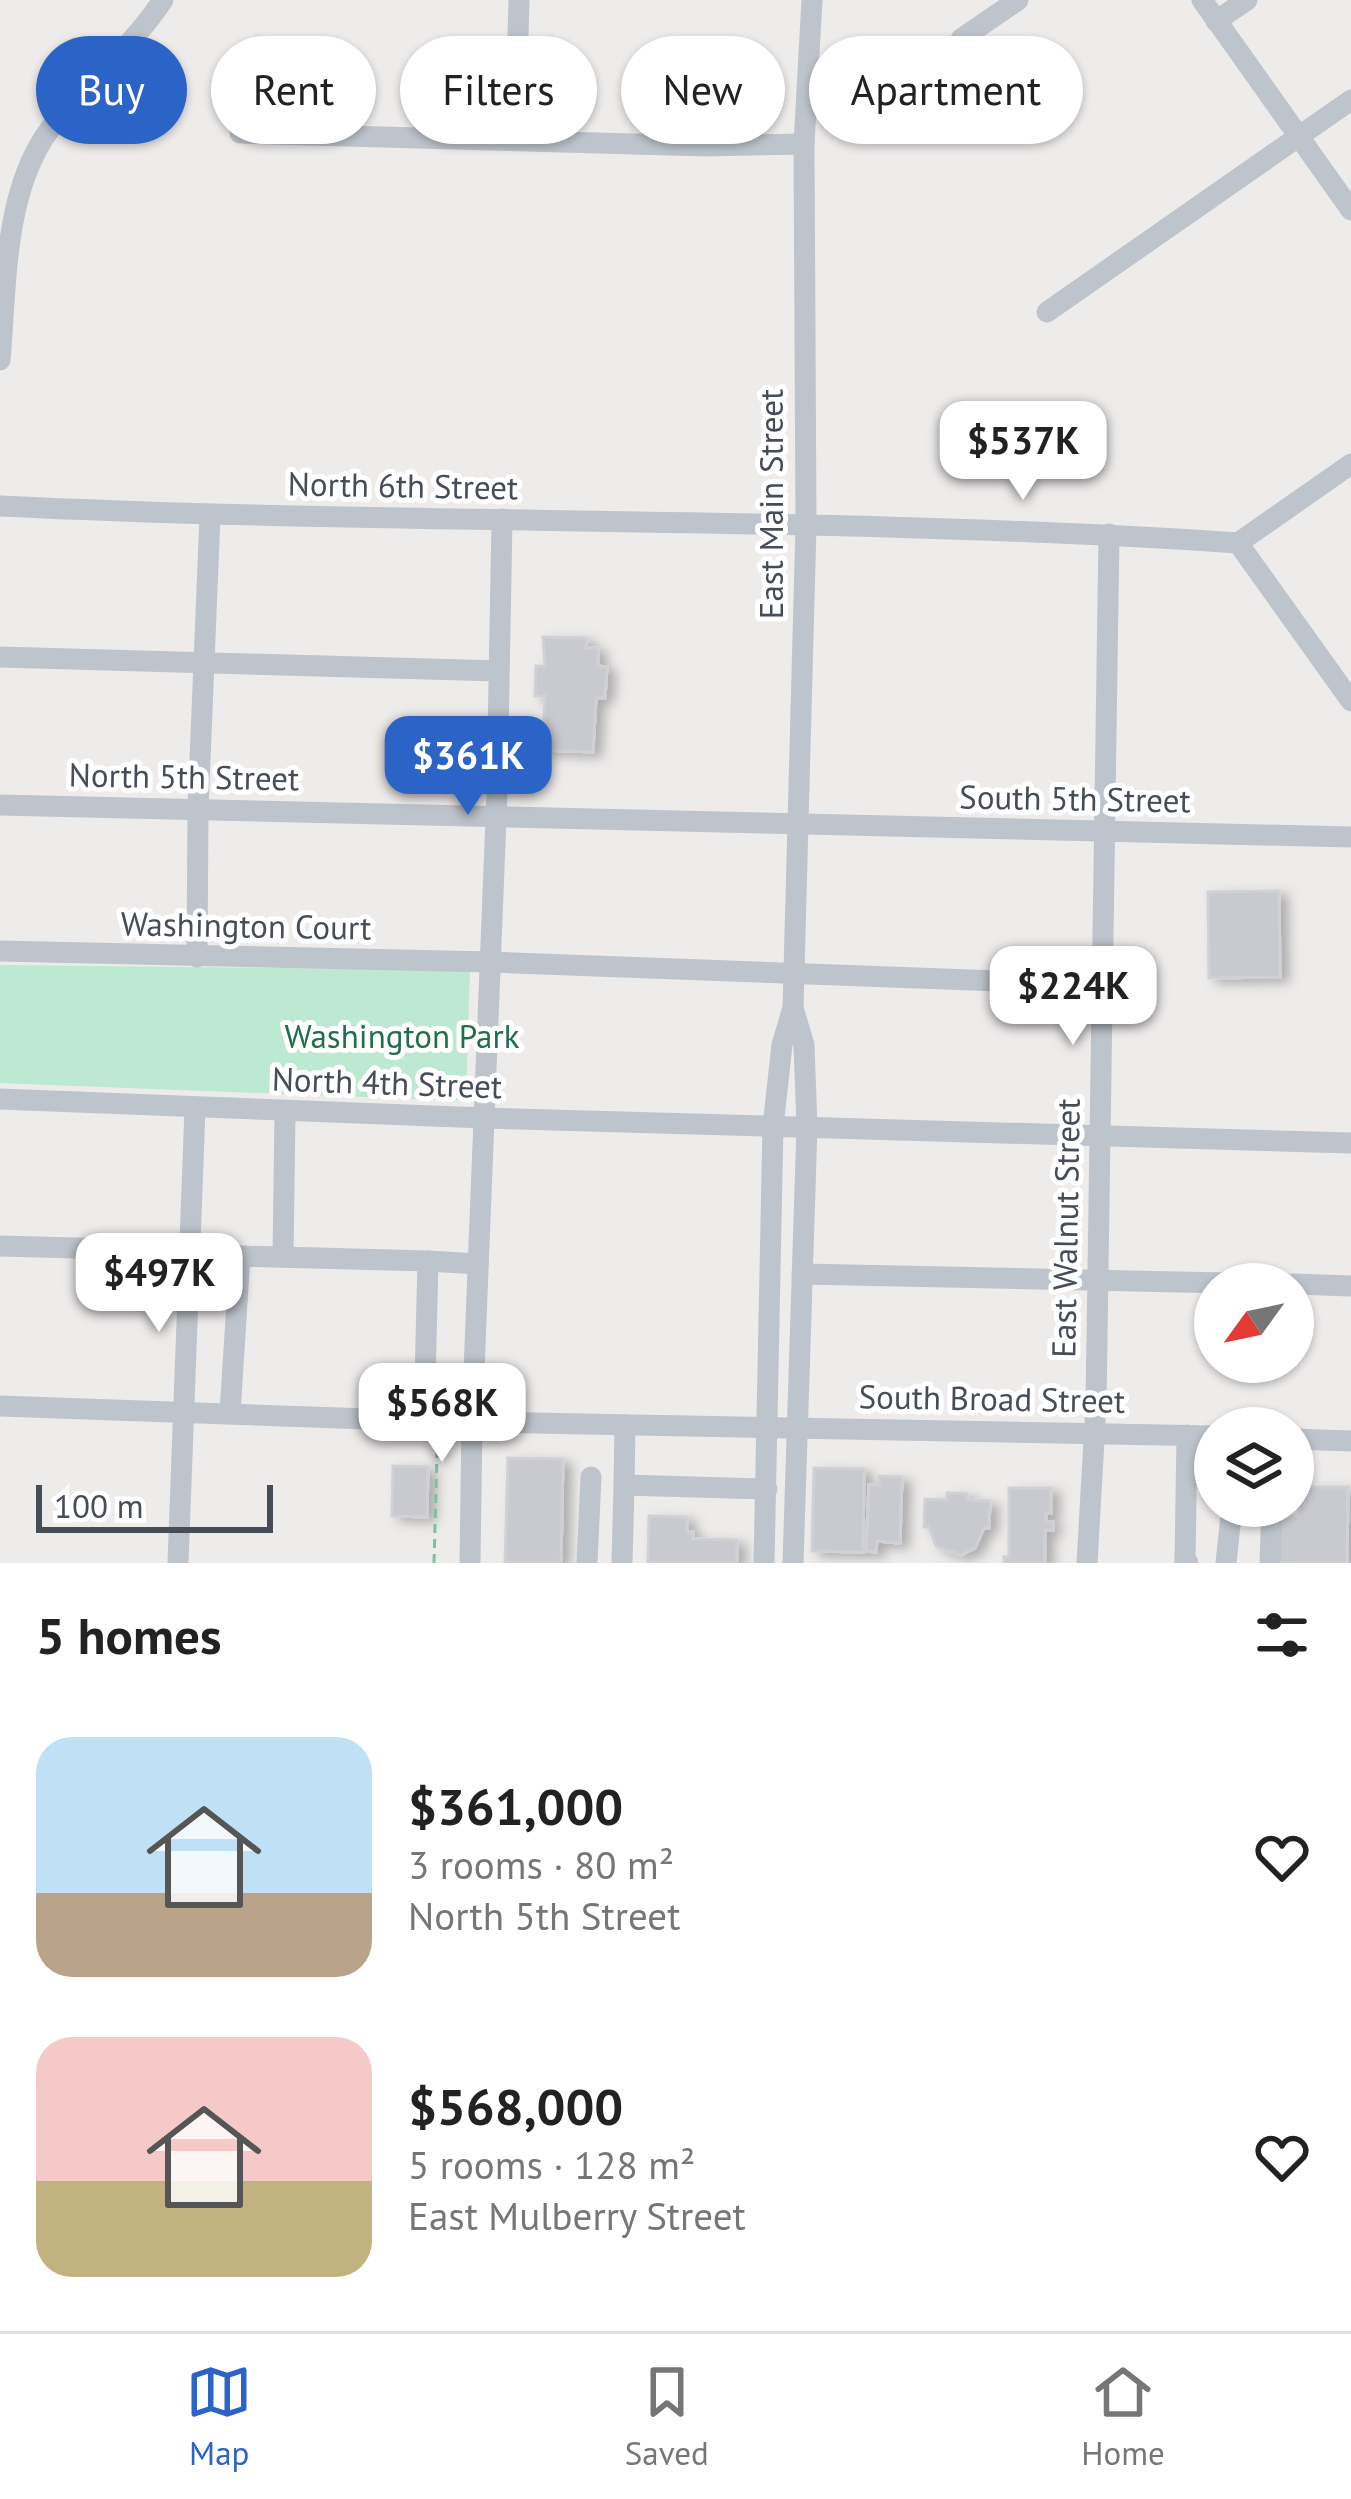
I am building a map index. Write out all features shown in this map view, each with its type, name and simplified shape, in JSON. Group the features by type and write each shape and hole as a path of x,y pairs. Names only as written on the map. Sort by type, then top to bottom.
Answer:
{"street":[{"path":"0,360 15,213 37,149 56,120 101,78 163,0"},
{"path":"518,36 519,0"},
{"name":"East Main Street","path":"764,1563 773,1126 794,977 806,526 804,144 812,0"},
{"path":"966,36 1018,0"},
{"path":"1202,0 1351,210"},
{"path":"1216,22 1246,0"},
{"path":"1047,312 1351,100"},
{"path":"597,142 804,144"},
{"path":"1351,464 1238,543 1351,700"},
{"name":"North 6th Street","path":"0,506 209,516 1109,534 1238,543"},
{"path":"197,958 197,809 209,516"},
{"path":"470,1563 502,519"},
{"name":"East Walnut Street","path":"1087,1563 1094,1431 1109,534"},
{"path":"0,657 499,671"},
{"name":"North 5th Street","path":"0,805 797,826"},
{"name":"South 5th Street","path":"797,826 1351,837"},
{"name":"Washington Court","path":"0,951 490,962 1102,986"},
{"name":"East Main Street","path":"793,1008 804,1045 807,1126 793,1563"},
{"name":"North 4th Street","path":"0,1099 285,1112 1351,1143"},
{"path":"178,1563 194,1108"},
{"path":"283,1257 285,1112"},
{"path":"0,1246 478,1264"},
{"path":"230,1413 240,1256"},
{"path":"424,1420 428,1261"},
{"path":"802,1274 1194,1282"},
{"path":"1314,1285 1351,1286"},
{"name":"South Broad Street","path":"0,1406 769,1429 1194,1435"},
{"path":"622,1563 625,1425"},
{"path":"1187,1435 1188,1563"},
{"path":"1314,1440 1351,1442"},
{"path":"587,1563 590,1488 624,1492 767,1489"},
{"path":"1226,1563 1230,1527"},
{"path":"1270,1563 1271,1527"}],"path":[{"path":"434,1563 437,1452"}],"green space":[{"name":"Washington Park","path":"0,965 470,970 466,1101 0,1083"}],"building":[{"path":"543,637 587,638 586,648 598,648 598,666 607,667 605,698 596,698 593,752 543,750 545,696 535,696 536,666 545,666"},
{"path":"1279,891 1280,977 1209,978 1208,892"},
{"path":"508,1458 563,1459 561,1563 505,1563"},
{"path":"393,1466 428,1467 427,1517 392,1516"},
{"path":"814,1468 864,1469 863,1552 812,1551"},
{"path":"879,1476 902,1477 900,1543 877,1541 876,1552 866,1551 869,1485 879,1485"},
{"path":"1314,1487 1348,1487 1347,1563 1272,1563 1272,1527 1314,1527"},
{"path":"1009,1488 1051,1488 1051,1513 1046,1513 1046,1522 1053,1522 1053,1530 1045,1530 1045,1563 1004,1563 1004,1557 1009,1557"},
{"path":"947,1493 990,1501 989,1528 984,1528 975,1548 961,1555 936,1546 929,1527 924,1527 925,1499 947,1500"},
{"path":"649,1516 687,1517 687,1532 693,1532 693,1539 737,1540 737,1563 648,1563"}]}
